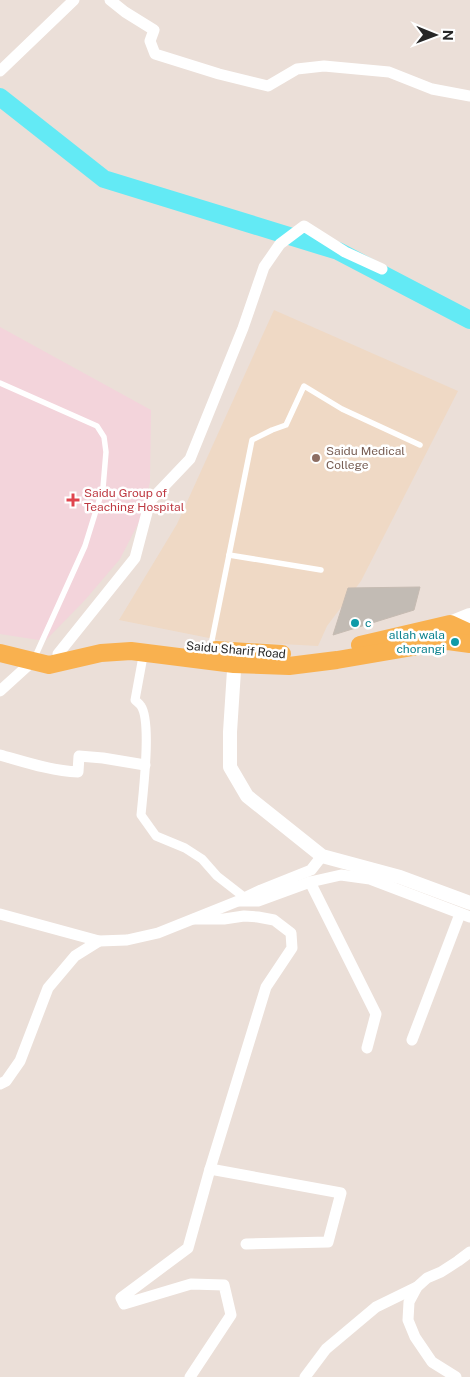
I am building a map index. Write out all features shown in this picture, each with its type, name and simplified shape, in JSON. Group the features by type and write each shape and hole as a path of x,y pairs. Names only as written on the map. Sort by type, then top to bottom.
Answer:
{"main road":[{"path":"449,633 470,616"},
{"path":"33,661 49,665 101,653 131,651 235,658 289,666 449,633 470,634"},
{"path":"449,633 470,644"},
{"name":"Saidu Sharif Road","path":"0,653 33,661 95,645 137,641 210,650 235,658"}],"street":[{"path":"0,71 74,0"},
{"path":"110,0 154,30 150,41 154,54 219,74 268,86 297,69 324,66 389,72 432,89 470,96"},
{"path":"58,654 134,558 150,501 190,458 243,328 264,268 280,244 304,226 345,252 382,269"},
{"path":"144,652 136,700 142,707 146,728 141,815 156,836 185,848 202,860 241,899 258,901 310,882 341,875 370,879 465,916 412,1040"},
{"path":"235,658 230,732 230,767 246,796 322,856 400,877 470,903"},
{"path":"0,691 33,661"},
{"path":"0,755 19,761 78,772 79,756 145,765"},
{"path":"0,914 99,941 127,940 158,934 311,870 322,856"},
{"path":"310,882 376,1014 367,1048"},
{"path":"190,1377 231,1315 224,1285 191,1284 124,1304 121,1298 188,1248 210,1169 266,987 292,948 291,933 274,920 244,916 224,919 194,919"},
{"path":"0,1084 6,1081 20,1061 48,988 75,956 99,941"},
{"path":"210,1169 341,1193 328,1242 246,1244"},
{"path":"304,1377 326,1349 376,1307 417,1287 427,1278 442,1272 470,1252"},
{"path":"417,1287 409,1302 408,1320 415,1337 432,1362 456,1377"}],"lane":[{"path":"0,383 97,426 104,437 106,452 103,488 85,546 33,661"},
{"path":"210,650 252,440 286,425 304,386 342,409 420,445"},
{"path":"229,555 321,570"}],"shaded area":[{"name":"Saidu Medical College","path":"274,310 458,391 361,581 327,626 318,646 224,641 119,620 177,524"},
{"name":"Saidu Group of Teaching Hospital","path":"0,327 151,410 150,482 141,518 120,559 85,600 45,641 0,634"}],"building":[{"name":"c","path":"420,587 414,610 333,635 348,588"}],"waterway":[{"path":"0,97 104,179 338,251 470,320"}],"place":[{"name":"Saidu Medical College","path":"316,458"},
{"name":"Saidu Group of Teaching Hospital","path":"73,500"},
{"name":"c","path":"355,623"},
{"name":"allah wala chorangi","path":"455,642"}]}
